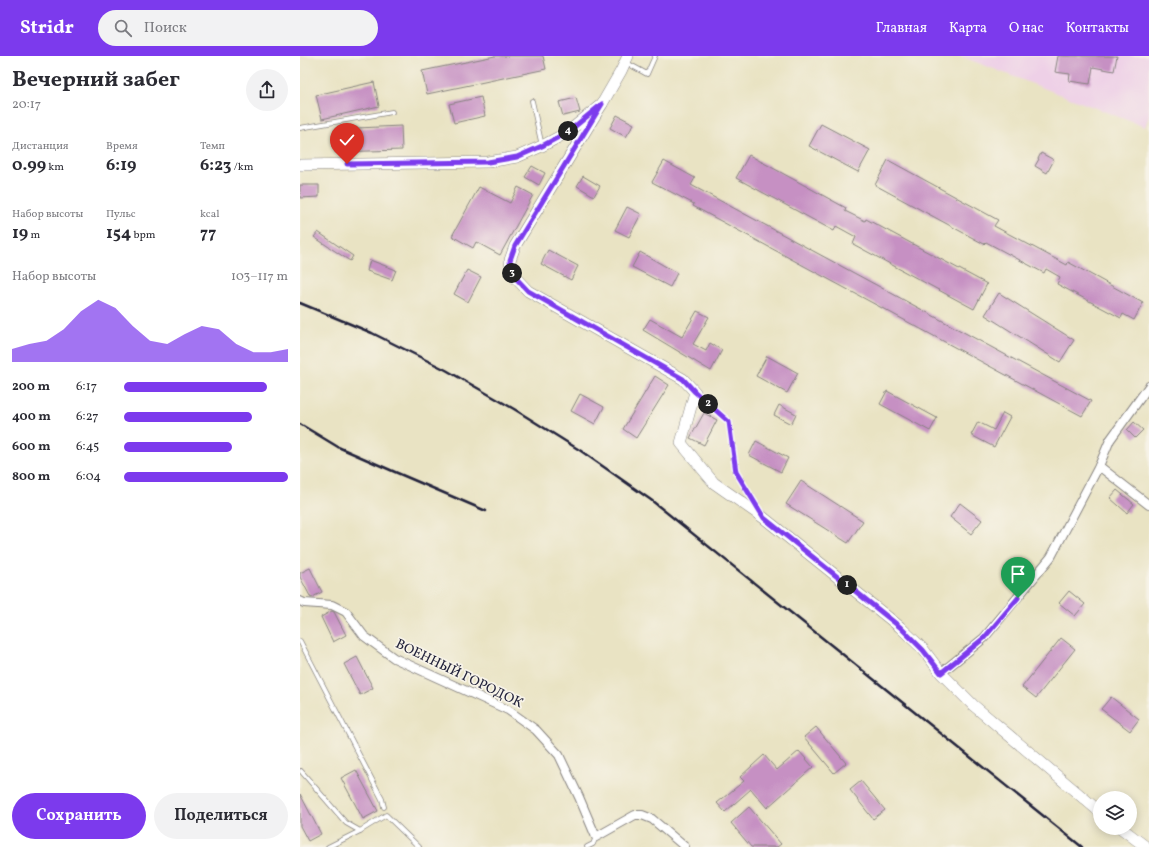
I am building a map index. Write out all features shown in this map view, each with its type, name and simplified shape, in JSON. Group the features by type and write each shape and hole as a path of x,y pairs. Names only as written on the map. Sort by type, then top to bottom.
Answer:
{"street":[{"path":"626,59 621,72 515,246 510,260 512,274 528,291 683,379 695,392 681,442 714,484 764,518 900,627 923,650 941,673 973,705 1093,807"},
{"path":"300,165 488,162 517,157 568,132 602,104"},
{"path":"941,673 984,638 1051,557 1099,466 1110,440 1149,386"},
{"path":"1099,466 1149,505"},
{"name":"ВОЕННЫЙ ГОРОДОК","path":"300,601 304,603 332,605 346,612 364,636 394,658 508,710 536,730 559,755 596,837"},
{"path":"596,837 635,815 642,815 652,819 685,847"},
{"path":"1130,835 1146,847"}],"lane":[{"path":"626,59 647,74 655,56"},
{"path":"532,101 542,146"},
{"path":"300,128 392,112"},
{"path":"695,392 729,422 736,472 764,518"},
{"path":"300,641 382,800 384,807"},
{"path":"301,771 346,823 360,831"},
{"path":"328,847 360,831 386,815 419,847"},
{"path":"587,847 594,844 596,837"}],"shaded area":[{"path":"960,56 1149,56 1149,116 1145,127"}],"building":[{"path":"495,56 543,56 546,69 427,94 422,71"},
{"path":"1058,56 1117,56 1114,71 1093,67 1090,84 1069,81 1070,74 1055,72"},
{"path":"374,82 379,106 322,119 316,95"},
{"path":"481,97 485,116 454,123 449,104"},
{"path":"576,98 580,112 563,116 559,102"},
{"path":"617,115 634,124 626,137 610,128"},
{"path":"821,124 870,150 858,172 809,146"},
{"path":"401,126 402,150 335,152 335,129"},
{"path":"1041,153 1054,160 1047,173 1035,166"},
{"path":"749,155 846,208 845,211 865,221 866,219 987,284 974,309 853,244 856,237 836,226 834,231 736,178"},
{"path":"888,160 998,220 994,226 1067,265 1068,262 1143,303 1134,320 1123,314 1121,318 1057,284 1060,277 1046,269 1044,273 986,242 984,244 875,185"},
{"path":"664,161 695,178 691,185 1091,401 1082,416 693,206 694,204 652,182"},
{"path":"532,166 545,173 539,185 525,177"},
{"path":"583,176 600,186 594,196 577,186"},
{"path":"300,185 319,185 319,197 300,198"},
{"path":"479,187 510,203 518,187 533,195 500,255 476,242 473,248 452,236"},
{"path":"627,207 641,214 629,237 615,230"},
{"path":"318,232 353,256 350,261 314,237"},
{"path":"548,250 578,266 571,280 541,264"},
{"path":"640,252 677,273 670,287 632,267"},
{"path":"370,260 396,270 392,280 367,271"},
{"path":"467,270 481,277 468,302 454,294"},
{"path":"999,293 1074,340 1060,362 985,315"},
{"path":"697,311 709,317 693,344 706,351 710,343 722,350 711,371 643,330 650,319 682,337"},
{"path":"767,356 798,373 787,393 756,376"},
{"path":"655,376 669,385 636,438 623,429"},
{"path":"887,391 937,418 930,431 880,404"},
{"path":"580,394 604,407 595,424 571,411"},
{"path":"779,405 796,414 791,424 774,415"},
{"path":"704,413 717,420 704,445 690,438"},
{"path":"1003,413 1010,417 994,447 971,435 978,422 994,430"},
{"path":"1134,422 1143,430 1135,438 1127,430"},
{"path":"756,441 788,458 781,472 749,455"},
{"path":"801,481 863,521 848,543 786,504"},
{"path":"1117,490 1134,504 1127,513 1110,498"},
{"path":"960,503 982,520 971,534 950,517"},
{"path":"310,568 322,592 311,598 300,577 300,573"},
{"path":"1069,591 1085,604 1075,616 1059,603"},
{"path":"332,611 334,612 346,635 333,642 321,617"},
{"path":"1061,638 1075,649 1036,698 1022,687"},
{"path":"357,657 373,688 360,695 344,664"},
{"path":"1111,697 1139,719 1130,731 1101,709"},
{"path":"816,727 846,763 834,773 804,737"},
{"path":"799,751 813,767 767,808 751,789 725,812 717,803 744,781 740,777 764,755 777,770"},
{"path":"356,770 378,811 363,819 341,778"},
{"path":"861,781 885,810 873,819 850,790"},
{"path":"300,794 321,834 308,841 300,826"},
{"path":"749,807 781,844 777,847 751,847 731,823"}],"railway":[{"path":"300,303 372,333 446,370 514,409 581,451 651,500 1082,847"},
{"path":"300,424 338,447 486,511"}],"route":[{"path":"347,164 488,162 517,157 568,132 602,104 515,246 510,260 512,274 528,291 683,379 695,392 729,422 736,472 764,518 900,627 923,650 941,673 984,638 1018,598"}]}
